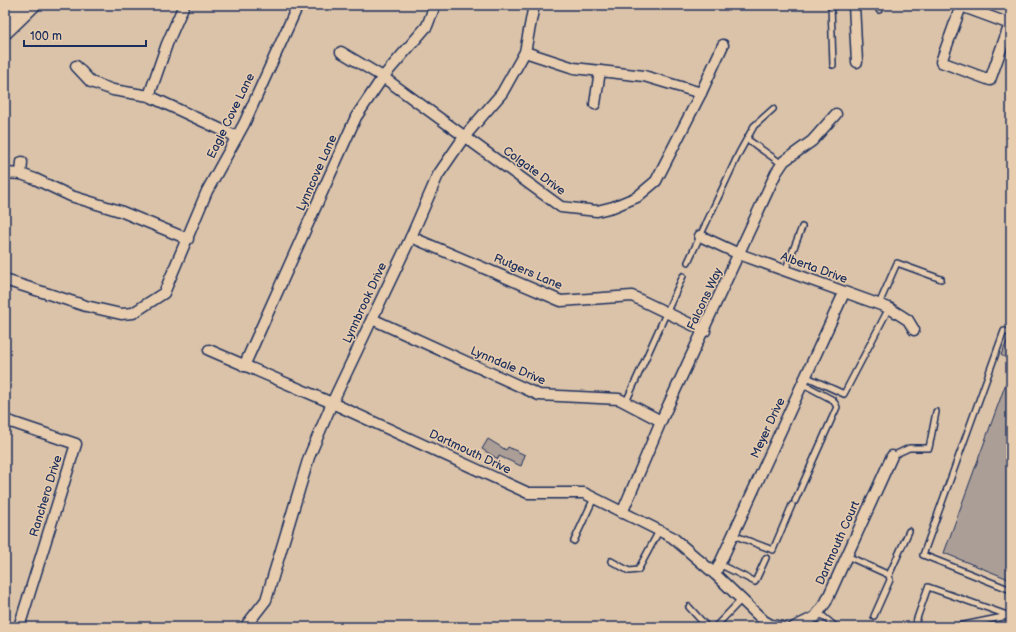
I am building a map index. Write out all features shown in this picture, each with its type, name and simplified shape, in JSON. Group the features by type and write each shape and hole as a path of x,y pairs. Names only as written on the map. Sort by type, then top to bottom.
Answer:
{"main road":[{"path":"5,13 14,5"},
{"path":"5,32 33,5"}],"street":[{"path":"149,96 167,44 184,5"},
{"name":"Eagle Cove Lane","path":"5,280 86,306 121,314 133,313 164,293 207,191 237,137 298,5"},
{"name":"Lynncove Lane","path":"244,366 356,117 383,77 427,26 435,5"},
{"name":"Lynnbrook Drive","path":"245,627 266,600 309,458 332,403 411,237 438,175 464,137 502,93 525,52 534,5"},
{"path":"854,5 857,62"},
{"path":"961,6 1011,22 990,80 941,62 961,6"},
{"name":"Colgate Drive","path":"341,52 383,77 561,207 597,211 613,207 637,197 656,181 701,93 723,44"},
{"path":"525,52 574,68 644,76 701,93"},
{"path":"76,66 91,82 113,90 149,96 237,137"},
{"path":"595,104 600,71"},
{"name":"Falcons Way","path":"622,513 661,421 704,331 776,172 782,164 812,141 836,114"},
{"path":"21,174 22,162"},
{"path":"5,173 21,174 35,179 70,196 120,211 188,239"},
{"name":"Alberta Drive","path":"700,236 739,254 889,308 908,320 914,330"},
{"name":"Rutgers Lane","path":"411,237 561,301 632,296 704,331"},
{"name":"Meyer Drive","path":"715,574 844,293"},
{"name":"Lynndale Drive","path":"372,319 539,395 619,398 661,421"},
{"name":"Dartmouth Drive","path":"209,350 332,403 528,493 584,493 672,537 715,574"},
{"name":"Ranchero Drive","path":"5,420 76,444 19,627"},
{"name":"Dartmouth Court","path":"794,627 816,617 826,602 892,456"},
{"path":"715,574 767,625 783,627"}],"lane":[{"path":"831,5 834,65"},
{"path":"688,262 747,139 760,119 773,110"},
{"path":"747,139 782,164"},
{"path":"785,271 802,227"},
{"path":"879,304 897,263 941,279"},
{"path":"626,402 683,276"},
{"path":"805,380 844,394 889,308"},
{"path":"1011,333 1004,331 923,555 1011,590"},
{"path":"733,535 773,550 837,407 833,400 805,380"},
{"path":"892,456 909,448 929,448 936,412"},
{"path":"574,541 594,498"},
{"path":"611,561 629,570 638,570 659,531"},
{"path":"874,616 890,580 889,575 909,531"},
{"path":"848,556 889,575"},
{"path":"719,564 755,582 766,558"},
{"path":"914,627 928,587 1011,615"},
{"path":"715,627 742,600"},
{"path":"689,607 708,627"},
{"path":"819,613 836,627"},
{"path":"954,627 1011,615"}],"building":[{"path":"1009,337 1011,337 1011,361 1001,355"},
{"path":"1011,372 1011,580 944,553"},
{"path":"488,439 506,450 508,447 525,455 521,466 499,456 498,459 482,449"}]}
